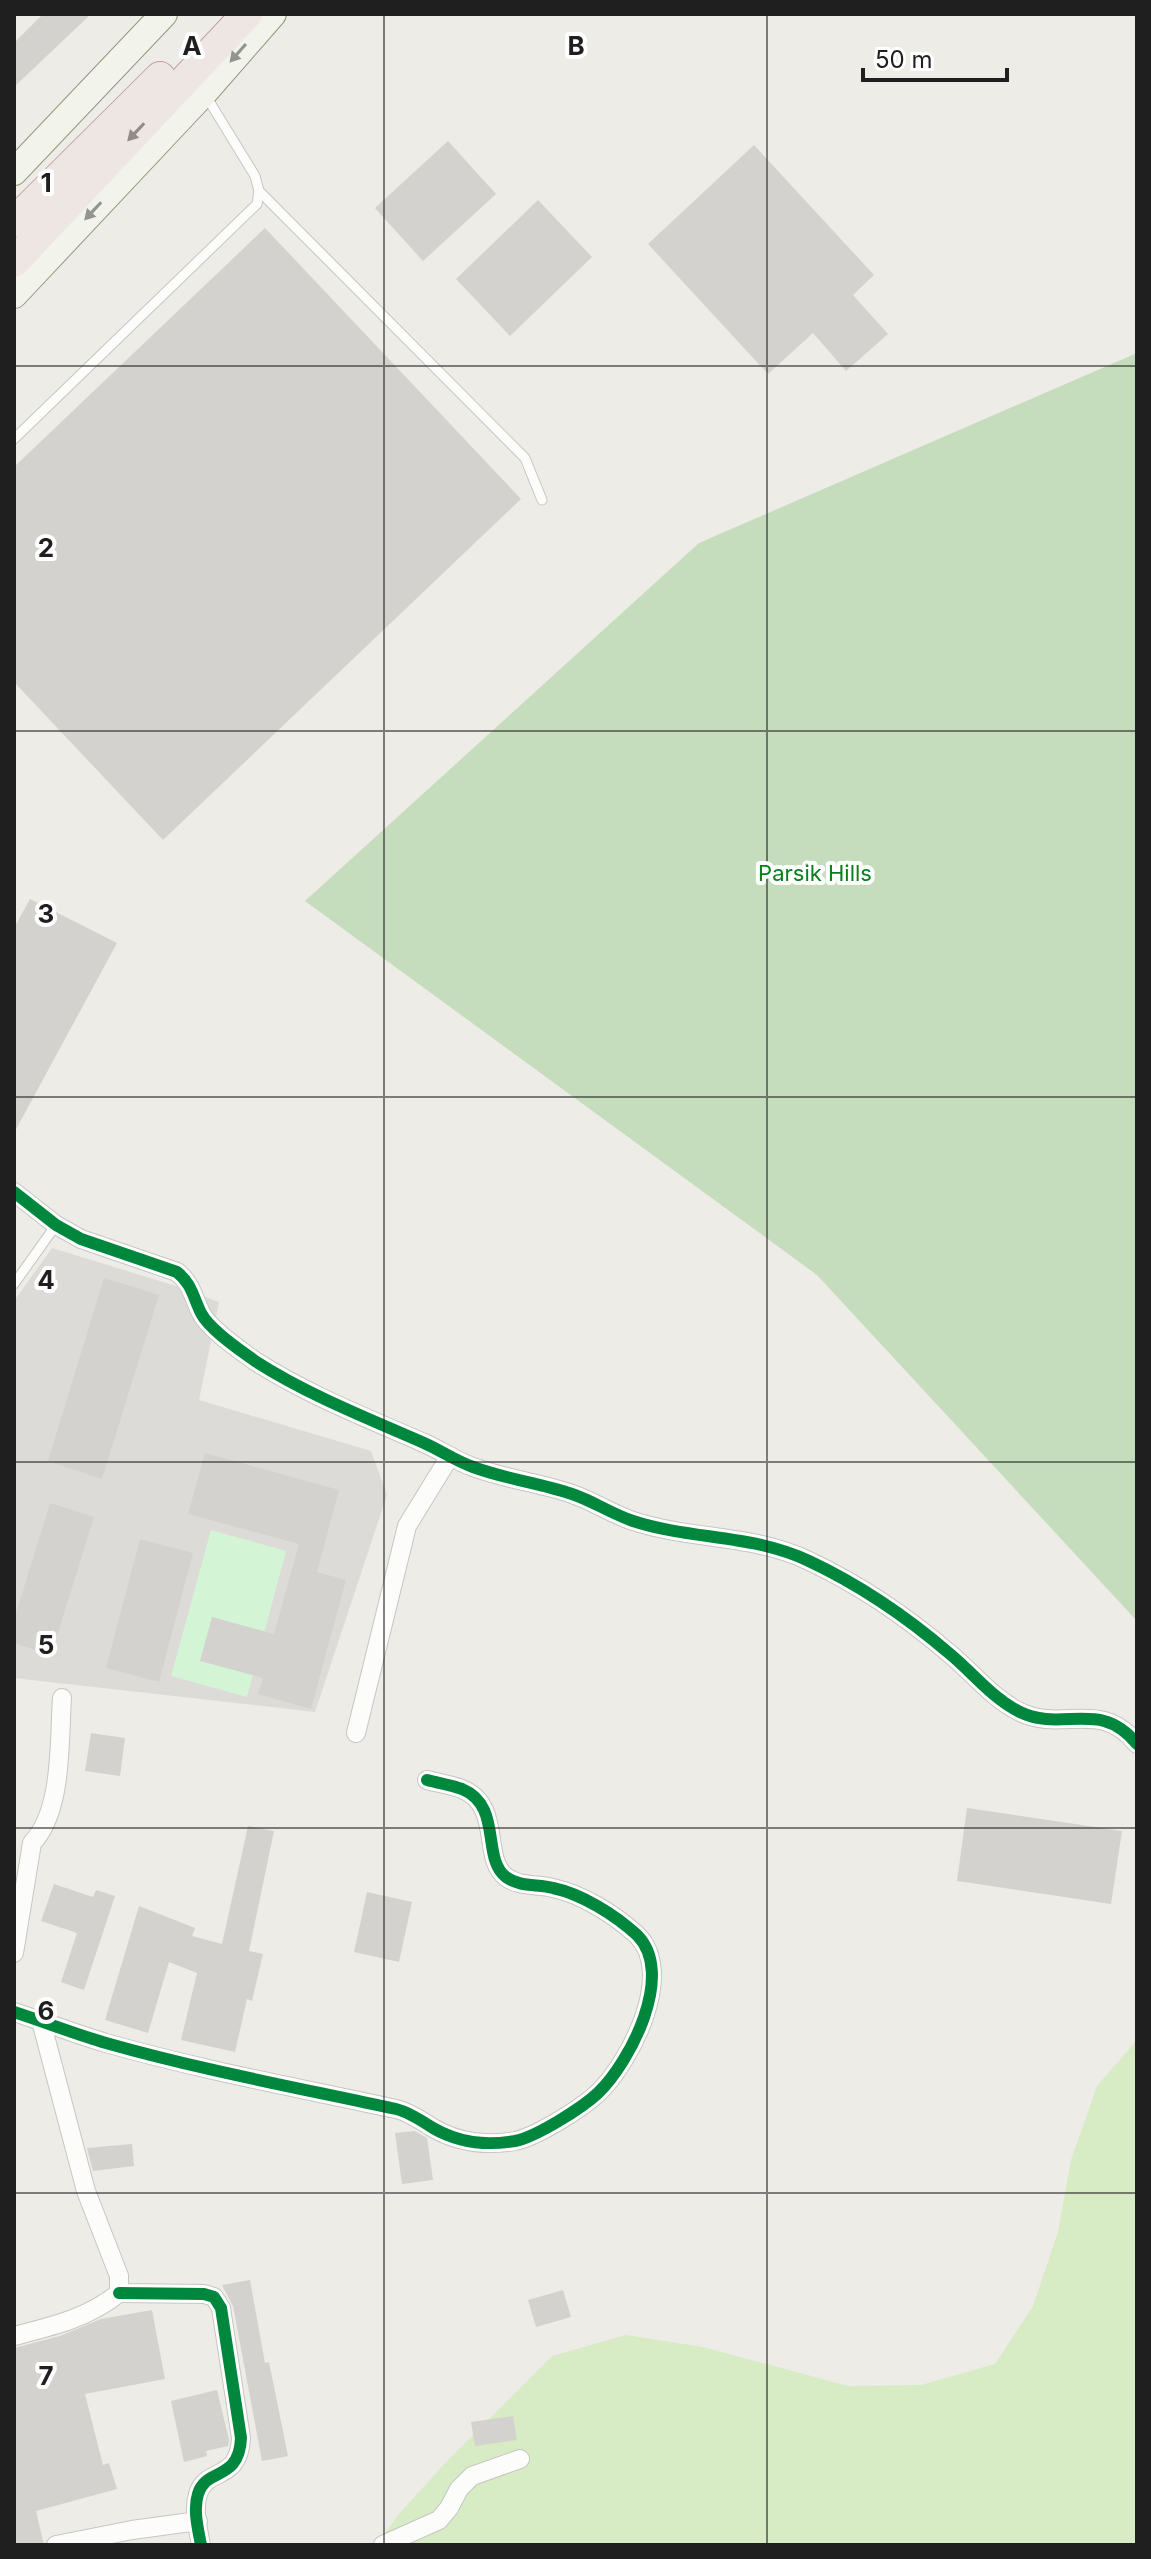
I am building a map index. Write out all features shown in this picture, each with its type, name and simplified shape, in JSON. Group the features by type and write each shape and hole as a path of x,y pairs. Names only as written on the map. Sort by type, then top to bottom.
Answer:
{"highway":[{"path":"14,222 170,68 219,14"},
{"path":"14,262 247,14"}],"main road":[{"path":"14,172 164,14"},
{"path":"14,295 204,93 273,14"}],"street":[{"path":"14,1192 56,1225 81,1239 177,1272 187,1280 202,1315 226,1338 256,1361 337,1406 472,1467 573,1495 663,1531 758,1542 806,1559 867,1590 1019,1712 1043,1720 1093,1717 1115,1724 1137,1744"},
{"path":"356,1733 407,1526 450,1456"},
{"path":"14,1953 32,1843 43,1832 54,1795 62,1698"},
{"path":"14,2012 103,2042 194,2066 400,2110 466,2143 492,2144 538,2133 598,2093 627,2053 642,2025 651,1992 646,1948 637,1936 596,1905 555,1888 508,1880 501,1873 496,1860 491,1828 474,1797 463,1790 427,1780"},
{"path":"41,2021 86,2191 119,2276 119,2293"},
{"path":"14,2334 72,2321 102,2307 119,2293 204,2294 214,2297 221,2308 241,2438 240,2455 234,2464 207,2481 198,2491 201,2545"},
{"path":"383,2545 439,2520 459,2489 472,2476 520,2459"},
{"path":"56,2545 198,2521"}],"lane":[{"path":"14,439 257,204 259,191 255,176 204,93"},
{"path":"259,191 525,458 542,500"},
{"path":"14,1284 56,1225"}],"shaded area":[{"path":"52,1248 219,1302 199,1400 371,1451 387,1495 315,1712 14,1678 14,1301"}],"green space":[{"name":"Parsik Hills","path":"1137,353 1137,1621 817,1275 305,901 699,543"},
{"path":"211,1530 286,1551 247,1697 171,1676"},
{"path":"1137,2040 1137,2545 377,2545 398,2515 448,2460 552,2356 626,2335 703,2347 848,2386 921,2385 995,2364 1033,2306 1058,2232 1071,2160 1097,2086"}],"building":[{"path":"43,14 91,14 14,87 14,43"},
{"path":"448,141 496,194 423,261 375,208"},
{"path":"754,145 874,275 853,295 888,334 846,371 813,333 768,374 648,244"},
{"path":"538,200 592,257 510,336 456,279"},
{"path":"265,228 521,499 163,840 14,682 14,467"},
{"path":"30,899 117,943 14,1133 14,928"},
{"path":"104,1278 159,1295 102,1479 48,1461"},
{"path":"205,1453 339,1490 317,1572 346,1580 311,1709 258,1694 263,1678 200,1661 212,1617 274,1634 299,1544 188,1514"},
{"path":"50,1503 94,1517 51,1655 14,1643 14,1620"},
{"path":"140,1539 193,1553 159,1682 106,1668"},
{"path":"91,1733 125,1738 120,1776 85,1771"},
{"path":"967,1808 1122,1831 1111,1904 957,1881"},
{"path":"248,1826 274,1831 249,1951 263,1954 252,2001 247,1999 235,2052 181,2040 197,1973 169,1962 148,2033 105,2020 139,1906 195,1928 192,1936 222,1944"},
{"path":"54,1884 93,1897 96,1890 115,1896 84,1990 61,1982 77,1933 41,1921"},
{"path":"367,1892 412,1902 399,1962 354,1952"},
{"path":"415,2131 427,2138 433,2180 402,2184 395,2133"},
{"path":"132,2144 134,2166 93,2171 87,2148"},
{"path":"250,2280 265,2363 269,2362 288,2456 262,2461 233,2306 222,2285"},
{"path":"563,2290 571,2317 536,2327 528,2300"},
{"path":"152,2310 165,2379 85,2394 103,2465 109,2463 117,2489 36,2511 44,2545 14,2545 14,2348 60,2336 101,2319"},
{"path":"217,2390 228,2446 206,2451 207,2456 184,2462 171,2401"},
{"path":"513,2416 517,2440 475,2446 471,2422"}],"cycle path":[{"path":"14,1192 56,1225 81,1239 177,1272 189,1286 205,1319 218,1332 255,1361 317,1395 467,1465 572,1494 633,1521 788,1552 846,1580 900,1615 934,1640 1010,1707 1036,1718 1095,1719 1109,1723 1123,1730 1137,1744"},
{"path":"14,2012 142,2053 396,2109 462,2140 483,2143 515,2141 546,2128 598,2093 623,2061 635,2040 650,1994 652,1972 648,1952 628,1927 587,1900 506,1877 494,1858 487,1819 475,1797 462,1789 427,1780"},
{"path":"119,2293 204,2294 214,2297 221,2308 241,2438 235,2462 208,2480 198,2494 196,2513 201,2545"}]}
